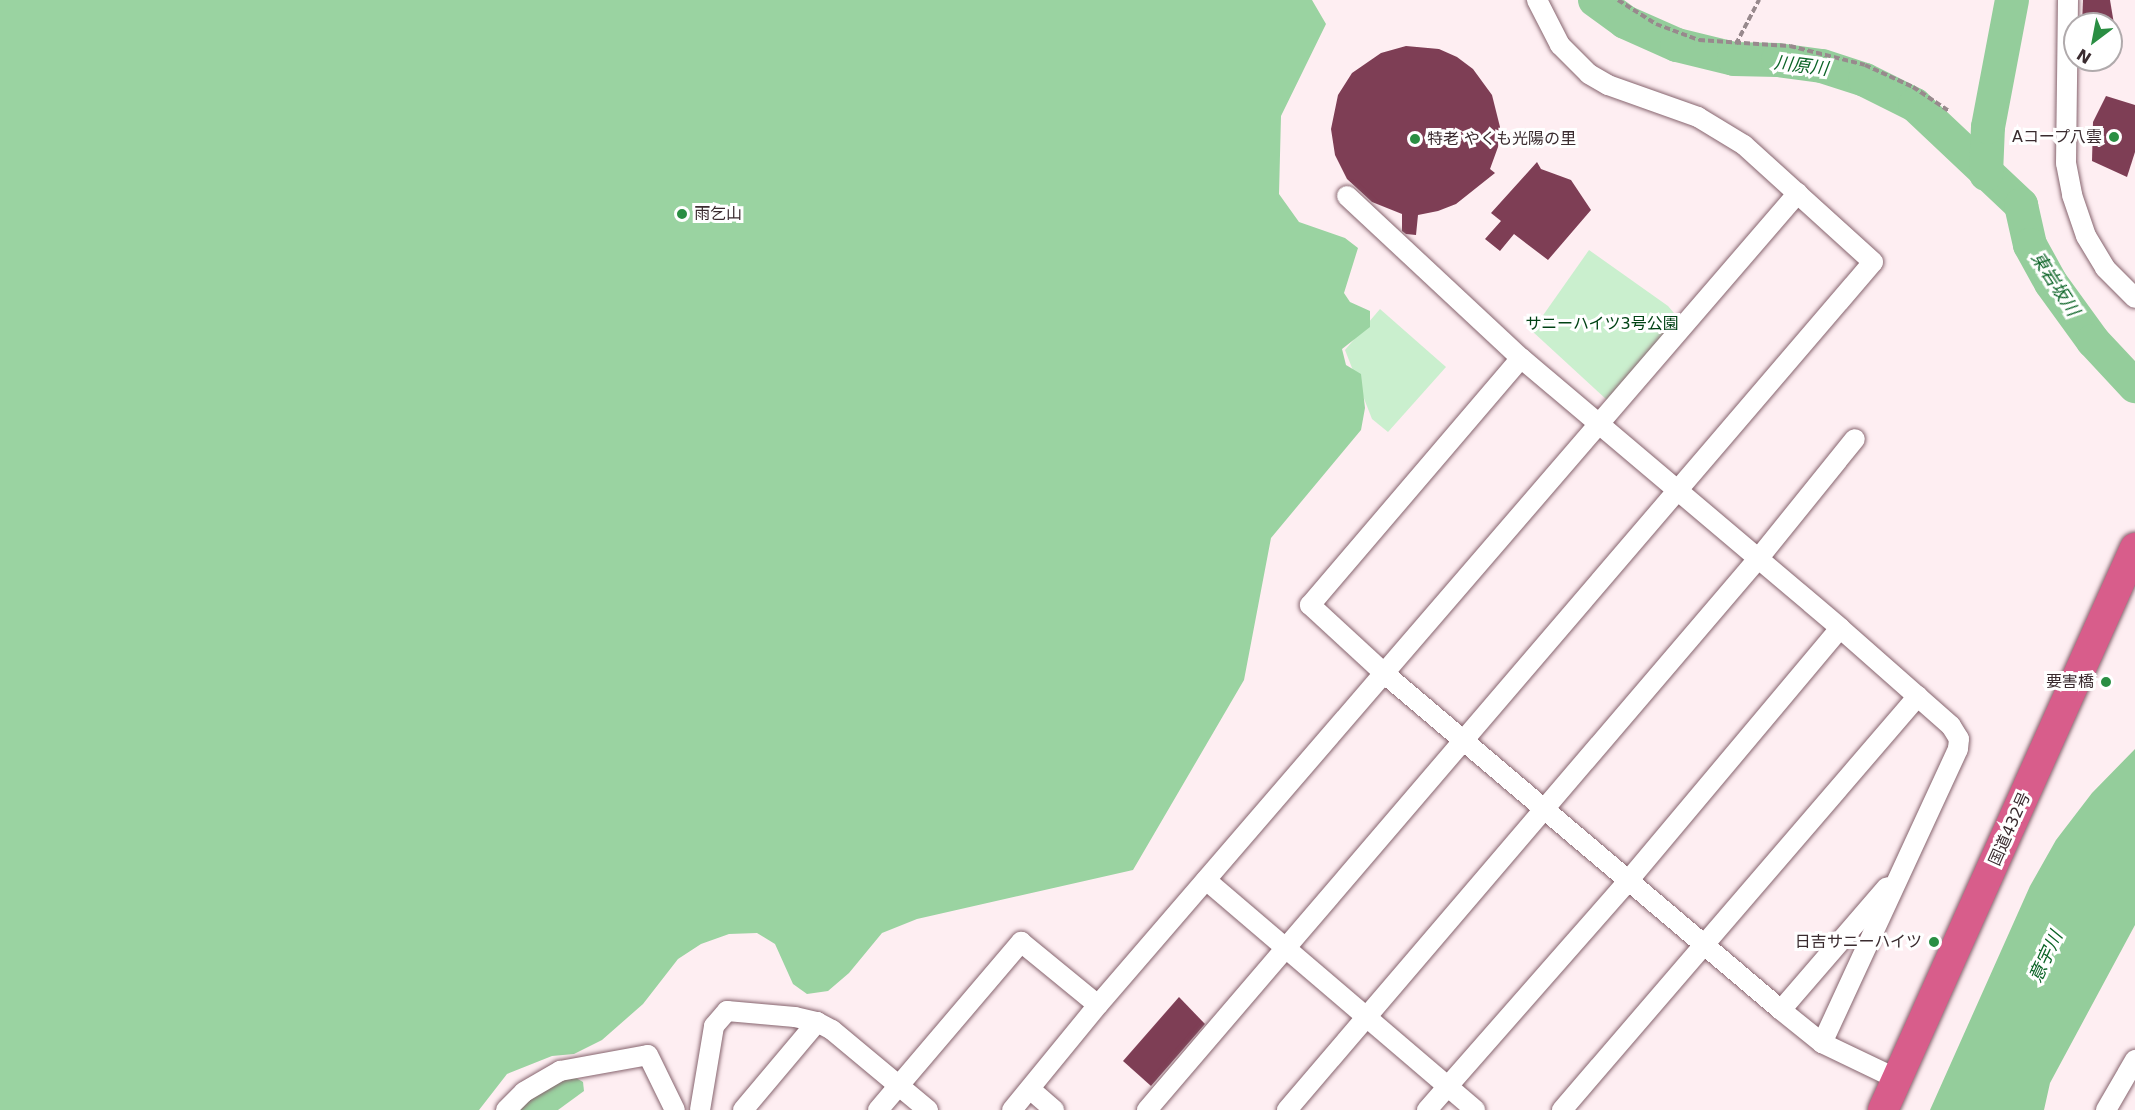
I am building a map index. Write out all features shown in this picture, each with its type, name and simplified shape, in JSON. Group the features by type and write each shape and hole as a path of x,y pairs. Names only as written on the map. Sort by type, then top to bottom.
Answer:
{"highway":[{"name":"国道432号","path":"1883,1110 2135,548"}],"street":[{"path":"1147,1110 1873,262 1744,145 1698,117 1608,85 1589,74 1560,45 1537,0"},
{"path":"2068,0 2066,163 2072,195 2086,236 2105,268 2135,298"},
{"path":"1012,1110 1098,1005 1798,193"},
{"path":"1347,196 1521,358 1840,628 1951,726 1959,739 1958,749 1822,1043"},
{"path":"1521,358 1310,605 1385,674 1781,1010 1822,1043 1897,1079"},
{"path":"1287,1110 1758,559 1855,439"},
{"path":"1427,1110 1628,880 1840,628"},
{"path":"1562,1110 1918,696"},
{"path":"1781,1010 1902,870"},
{"path":"1206,880 1475,1110"},
{"path":"878,1110 1021,942 1098,1005"},
{"path":"700,1110 714,1026 727,1011 795,1017 817,1022 832,1029 928,1110"},
{"path":"743,1110 817,1022"},
{"path":"506,1110 524,1092 560,1071 648,1055 675,1110"},
{"path":"2106,1110 2135,1060"},
{"path":"1030,1089 1054,1110"}],"path":[{"path":"1618,0 1656,24 1699,40 1790,46 1865,65 1913,87 1949,111"},
{"path":"1736,44 1759,0"}],"green space":[{"name":"サニーハイツ3号公園","path":"1589,250 1668,306 1680,320 1607,400 1532,331"},
{"path":"1380,309 1446,367 1388,432 1372,419 1345,350"}],"shaded area":[{"path":"0,0 1312,0 1326,24 1281,116 1279,194 1299,222 1345,238 1358,248 1344,293 1350,302 1370,311 1370,327 1342,349 1346,365 1361,374 1365,408 1361,430 1271,538 1244,680 1133,870 917,919 882,933 849,973 828,991 807,994 793,984 775,944 757,933 729,934 701,944 678,959 643,1004 602,1040 574,1054 552,1056 507,1074 479,1110 0,1110"},
{"path":"571,1075 583,1082 584,1091 558,1110 513,1110 527,1097"}],"water":[{"name":"意宇川","path":"2135,749 2135,925 2050,1083 2044,1110 1930,1110 2030,886 2056,840 2092,793"}],"building":[{"path":"2083,0 2110,0 2112,12 2082,12"},
{"name":"特老 やくも光陽の里","path":"1406,46 1439,49 1457,57 1473,69 1492,95 1500,127 1498,147 1490,169 1495,173 1456,204 1418,215 1416,235 1402,231 1402,214 1372,202 1347,179 1335,155 1331,129 1338,95 1352,73 1381,53"},
{"name":"Aコープ八雲","path":"2106,96 2135,105 2135,152 2127,177 2092,161 2093,122"},
{"path":"1537,162 1541,169 1571,180 1591,210 1548,260 1514,234 1500,251 1485,239 1501,221 1491,213"},
{"path":"1179,997 1205,1024 1151,1086 1123,1061"}],"waterway":[{"name":"川原川","path":"1595,0 1625,22 1677,45 1734,59 1778,60 1822,66 1865,80 1915,105 2021,205 2030,245 2051,283 2093,341 2135,386"},
{"name":"東岩坂川","path":"1986,174 1988,127 2012,0"}],"place":[{"name":"Aコープ八雲","path":"2114,137"},
{"name":"特老 やくも光陽の里","path":"1415,139"},
{"name":"雨乞山","path":"682,214"},
{"name":"要害橋","path":"2106,682"},
{"name":"日吉サニーハイツ","path":"1934,942"}]}
